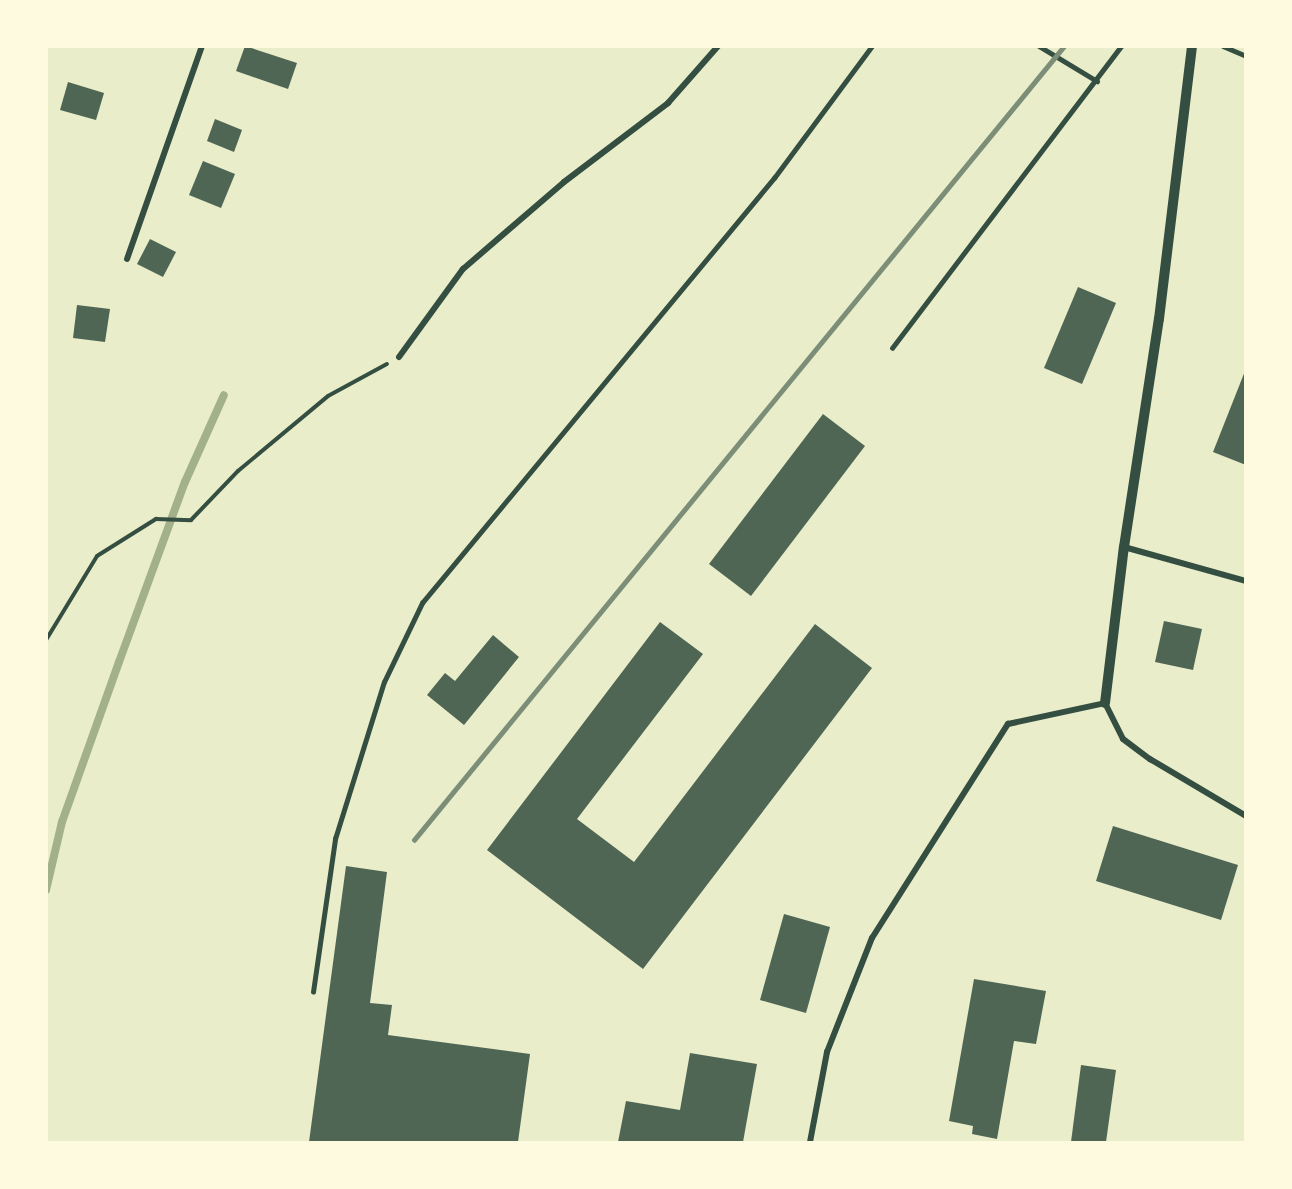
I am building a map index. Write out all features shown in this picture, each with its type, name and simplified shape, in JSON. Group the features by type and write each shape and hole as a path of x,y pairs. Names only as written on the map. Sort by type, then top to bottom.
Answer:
{"street":[{"path":"127,259 202,46"},
{"path":"399,357 463,269 564,182 668,103 718,46"},
{"path":"1192,46 1159,319 1124,547 1105,703 1123,739 1150,759 1245,816"},
{"path":"1124,547 1245,581"},
{"path":"810,1143 827,1052 872,938 1008,724 1105,703"}],"lane":[{"path":"313,992 335,839 384,682 422,603 774,178 872,46"},
{"path":"1039,46 1097,81"},
{"path":"892,348 1097,81 1121,46"},
{"path":"1223,46 1245,56"}],"path":[{"path":"46,640 97,556 156,519 191,520 238,471 328,396 399,357"}],"building":[{"path":"245,46 297,63 288,89 236,71"},
{"path":"68,82 104,93 96,120 60,110"},
{"path":"215,119 242,130 234,152 207,141"},
{"path":"203,161 235,174 221,208 189,195"},
{"path":"150,239 176,252 163,277 137,264"},
{"path":"1078,287 1116,303 1082,384 1044,368"},
{"path":"77,305 110,309 105,342 73,338"},
{"path":"1246,371 1246,465 1213,452"},
{"path":"823,414 865,446 751,596 709,564"},
{"path":"1164,621 1202,629 1193,670 1155,662"},
{"path":"660,622 703,654 577,819 634,862 815,624 872,668 643,969 487,850"},
{"path":"493,635 519,657 464,725 427,695 445,673 455,681"},
{"path":"1113,826 1238,865 1221,920 1096,881"},
{"path":"346,866 387,872 370,1003 392,1005 388,1035 530,1054 518,1142 309,1142"},
{"path":"784,914 830,927 806,1013 760,1000"},
{"path":"974,979 1046,991 1036,1044 1014,1041 997,1139 972,1134 973,1126 949,1121"},
{"path":"690,1053 757,1064 743,1142 618,1142 626,1101 680,1110"},
{"path":"1081,1065 1116,1070 1106,1142 1071,1142"}],"waterway":[{"path":"46,890 62,822 119,662 185,482 224,395"}],"railway":[{"path":"414,840 1064,46"}]}
